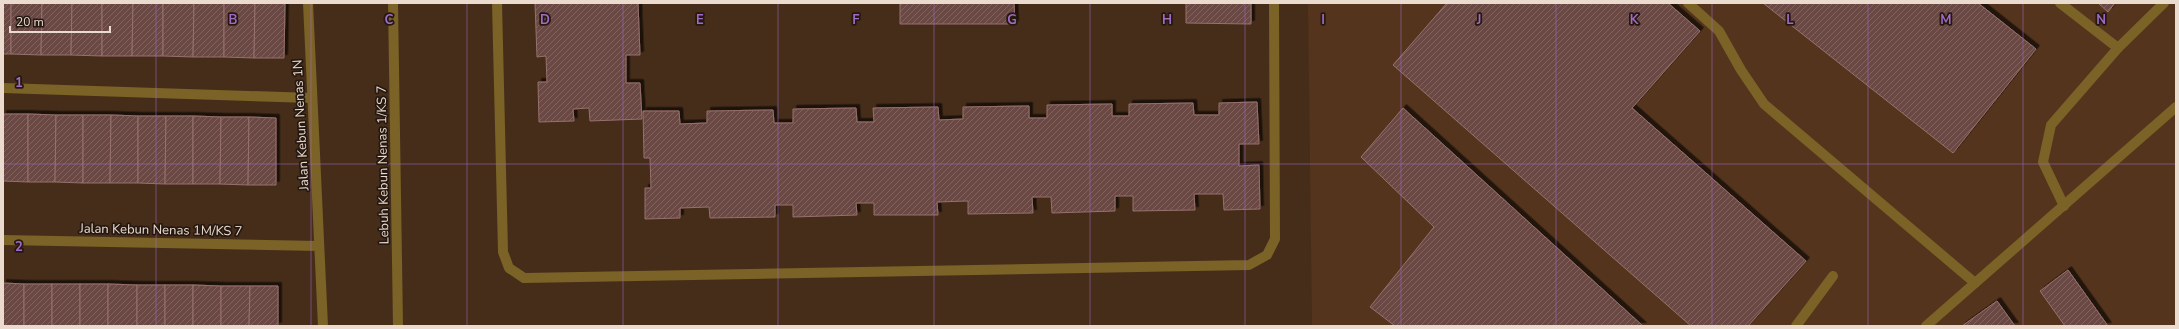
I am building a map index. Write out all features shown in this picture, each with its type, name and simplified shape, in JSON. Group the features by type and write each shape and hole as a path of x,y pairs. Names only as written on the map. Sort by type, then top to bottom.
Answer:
{"street":[{"name":"Jalan Kebun Nenas 1N","path":"308,3 323,326"},
{"name":"Lebuh Kebun Nenas 1/KS 7","path":"393,3 398,326"},
{"path":"496,3 503,252 509,268 524,278 1249,265 1267,255 1275,239 1274,3"},
{"path":"1688,3 1719,31 1741,70 1764,104 1976,283"},
{"path":"2060,3 2118,48"},
{"path":"2064,206 2043,162 2051,125 2118,48 2164,3"},
{"path":"3,88 312,98"},
{"path":"1926,326 2176,107"},
{"name":"Jalan Kebun Nenas 1M/KS 7","path":"3,240 319,246"},
{"path":"1796,326 1833,276"}],"shaded area":[{"path":"1308,3 2176,3 2176,326 1312,326"}],"building":[{"path":"3,3 11,3 11,54 3,54"},
{"path":"11,3 42,3 41,55 11,54"},
{"path":"42,3 72,3 71,55 41,55"},
{"path":"72,3 102,3 102,56 71,55"},
{"path":"102,3 133,3 132,56 102,56"},
{"path":"133,3 163,3 163,56 132,56"},
{"path":"163,3 194,3 193,57 163,56"},
{"path":"194,3 224,3 224,57 193,57"},
{"path":"224,3 255,3 254,58 224,57"},
{"path":"255,3 285,3 284,58 254,58"},
{"path":"535,3 638,3 640,55 626,55 626,83 640,83 642,119 590,121 589,108 573,109 574,121 539,122 538,82 547,82 546,56 537,57"},
{"path":"900,3 1014,3 1015,24 900,24"},
{"path":"1186,3 1251,3 1251,24 1186,23"},
{"path":"1447,3 1668,3 1700,31 1632,108 1806,261 1748,326 1691,326 1393,65"},
{"path":"1763,3 1978,3 2036,49 1953,153"},
{"path":"2098,3 2115,3 2108,12"},
{"path":"1257,102 1259,144 1239,144 1239,166 1259,165 1260,209 1224,210 1223,194 1194,194 1195,210 1133,211 1133,196 1115,196 1115,211 1052,213 1051,197 1032,197 1033,213 968,214 968,201 937,202 938,215 874,215 874,203 856,203 857,215 793,217 793,205 775,205 775,217 710,218 709,207 680,208 680,218 645,219 645,188 651,188 650,158 644,158 643,111 679,111 680,124 707,123 707,111 773,110 774,123 793,123 793,109 856,108 857,122 874,122 873,108 938,107 939,120 963,119 963,107 1029,106 1029,118 1047,118 1047,105 1112,104 1112,116 1129,116 1129,104 1193,103 1194,115 1219,115 1219,103"},
{"path":"1403,108 1643,326 1395,326 1370,307 1434,227 1361,157"},
{"path":"3,114 28,114 28,182 3,181"},
{"path":"28,114 56,115 55,182 28,182"},
{"path":"56,115 83,115 83,183 55,182"},
{"path":"83,115 111,115 110,183 83,183"},
{"path":"111,115 138,116 138,183 110,183"},
{"path":"138,116 166,116 165,184 138,183"},
{"path":"166,116 193,116 193,184 165,184"},
{"path":"193,116 221,117 220,184 193,184"},
{"path":"221,117 249,117 248,185 220,184"},
{"path":"249,117 276,118 276,185 248,185"},
{"path":"2068,270 2108,326 2065,326 2040,291"},
{"path":"3,283 24,284 24,326 3,326"},
{"path":"24,284 52,284 52,326 24,326"},
{"path":"52,284 80,284 80,326 52,326"},
{"path":"80,284 108,284 108,326 80,326"},
{"path":"108,284 137,285 137,326 108,326"},
{"path":"137,285 165,285 165,326 137,326"},
{"path":"165,285 193,285 193,326 165,326"},
{"path":"193,285 221,286 221,326 193,326"},
{"path":"221,286 250,286 249,326 221,326"},
{"path":"250,286 278,286 278,326 249,326"},
{"path":"1997,301 2015,326 1962,326"}]}
